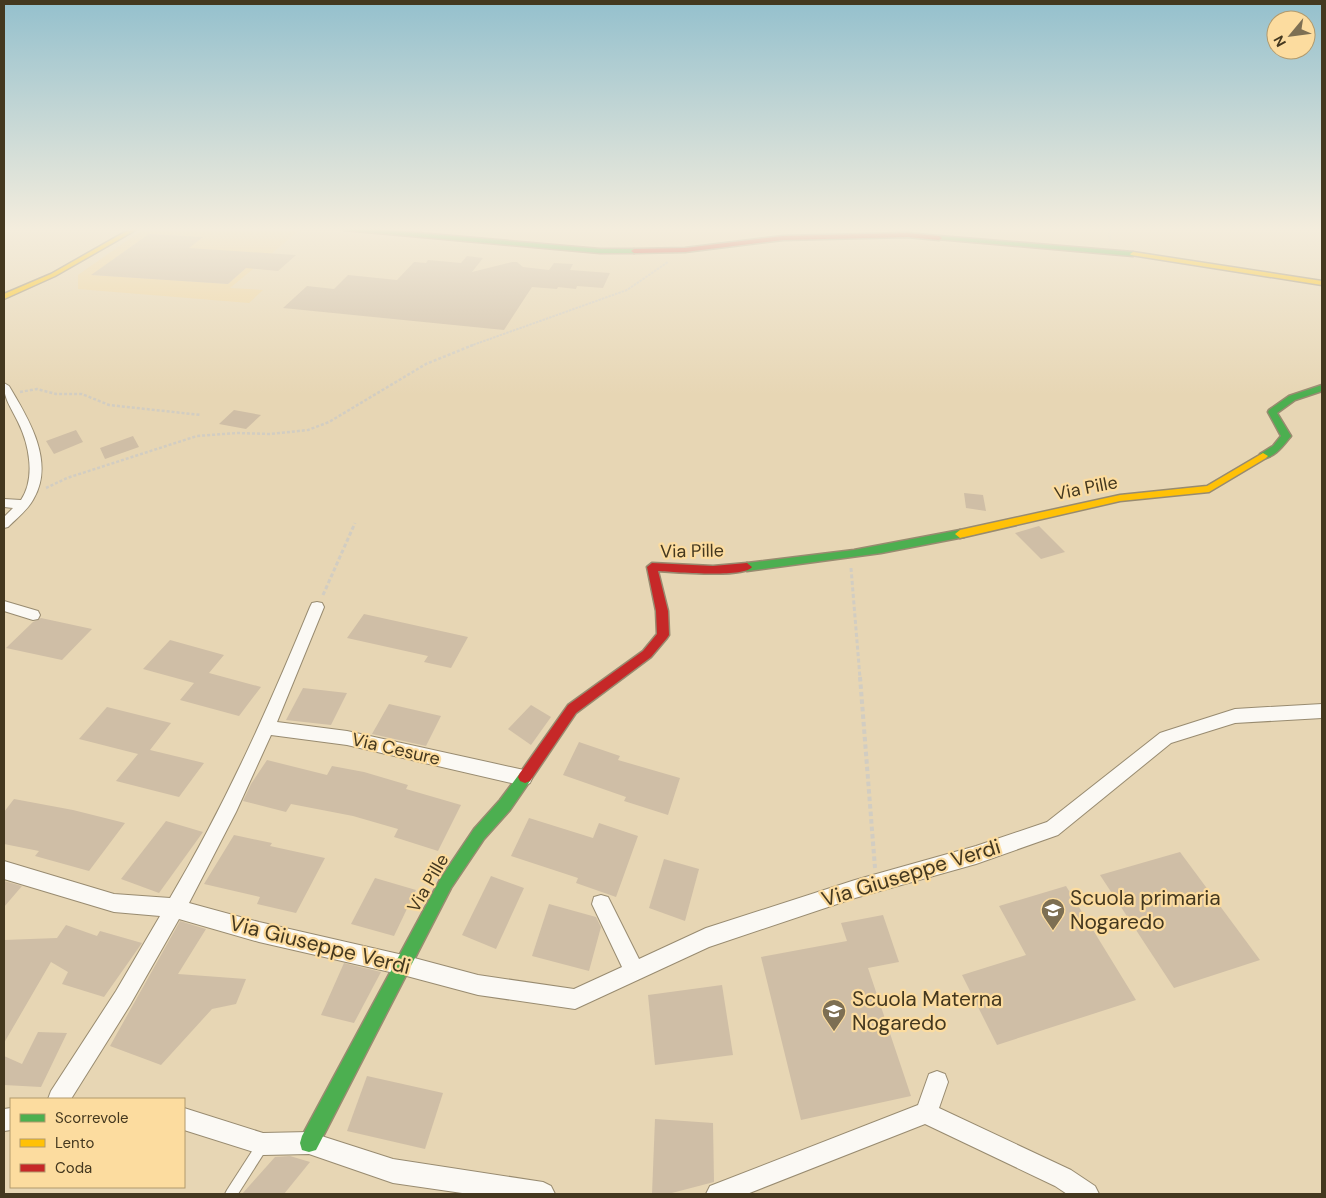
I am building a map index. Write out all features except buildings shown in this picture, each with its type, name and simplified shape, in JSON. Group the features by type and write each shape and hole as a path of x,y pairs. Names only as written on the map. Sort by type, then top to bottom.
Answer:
{"street":[{"path":"4,297 33,284"},
{"name":"Via Pille","path":"309,1143 446,883 479,834 505,805 572,710 648,654 663,635 662,611 652,567 713,570 850,555 906,546 1120,498 1208,489 1276,448 1286,436 1272,412 1292,398 1322,388"},
{"path":"4,524 26,500 36,462 27,426 9,407 6,390"},
{"path":"4,503 26,500"},
{"path":"4,606 33,615"},
{"path":"61,1098 123,998 230,806 266,728 317,607"},
{"name":"Via Giuseppe Verdi","path":"4,870 114,903 174,908 259,932 403,965 478,985 575,998 706,938 876,884 976,856 1052,829 1166,738 1235,716 1322,711"},
{"name":"Via Cesure","path":"266,728 347,738 524,778"},
{"path":"601,904 635,971"},
{"path":"926,1113 937,1082"},
{"path":"718,1194 926,1113 1063,1178 1087,1194"},
{"path":"185,1119 263,1144 309,1143 393,1171 543,1194"}],"lane":[{"path":"231,1194 263,1144"}],"path":[{"path":"26,500 67,478 198,436 236,433 270,434 308,430 329,422 426,364 456,351 627,290 636,284"},
{"path":"6,390 37,389 56,394 82,394 109,405 201,415"},
{"path":"317,607 355,523"},
{"path":"850,555 876,884"}],"shaded area":[{"path":"78,284 235,284 230,288 263,290 249,303 78,289"}],"traffic: fast":[{"path":"1263,456 1276,448 1286,436 1272,412 1292,398 1322,388"},
{"path":"747,567 854,554 960,534"},
{"path":"309,1143 446,883 479,834 505,805 525,777"}],"traffic: slow":[{"path":"4,297 33,284"},
{"path":"960,534 1120,498 1209,489 1263,456"}],"traffic: jam":[{"path":"525,777 572,709 647,654 663,635 662,611 652,567 713,570 747,567"}],"place":[{"name":"Scuola primaria Nogaredo","path":"1053,931"},
{"name":"Scuola Materna Nogaredo","path":"834,1032"}]}
